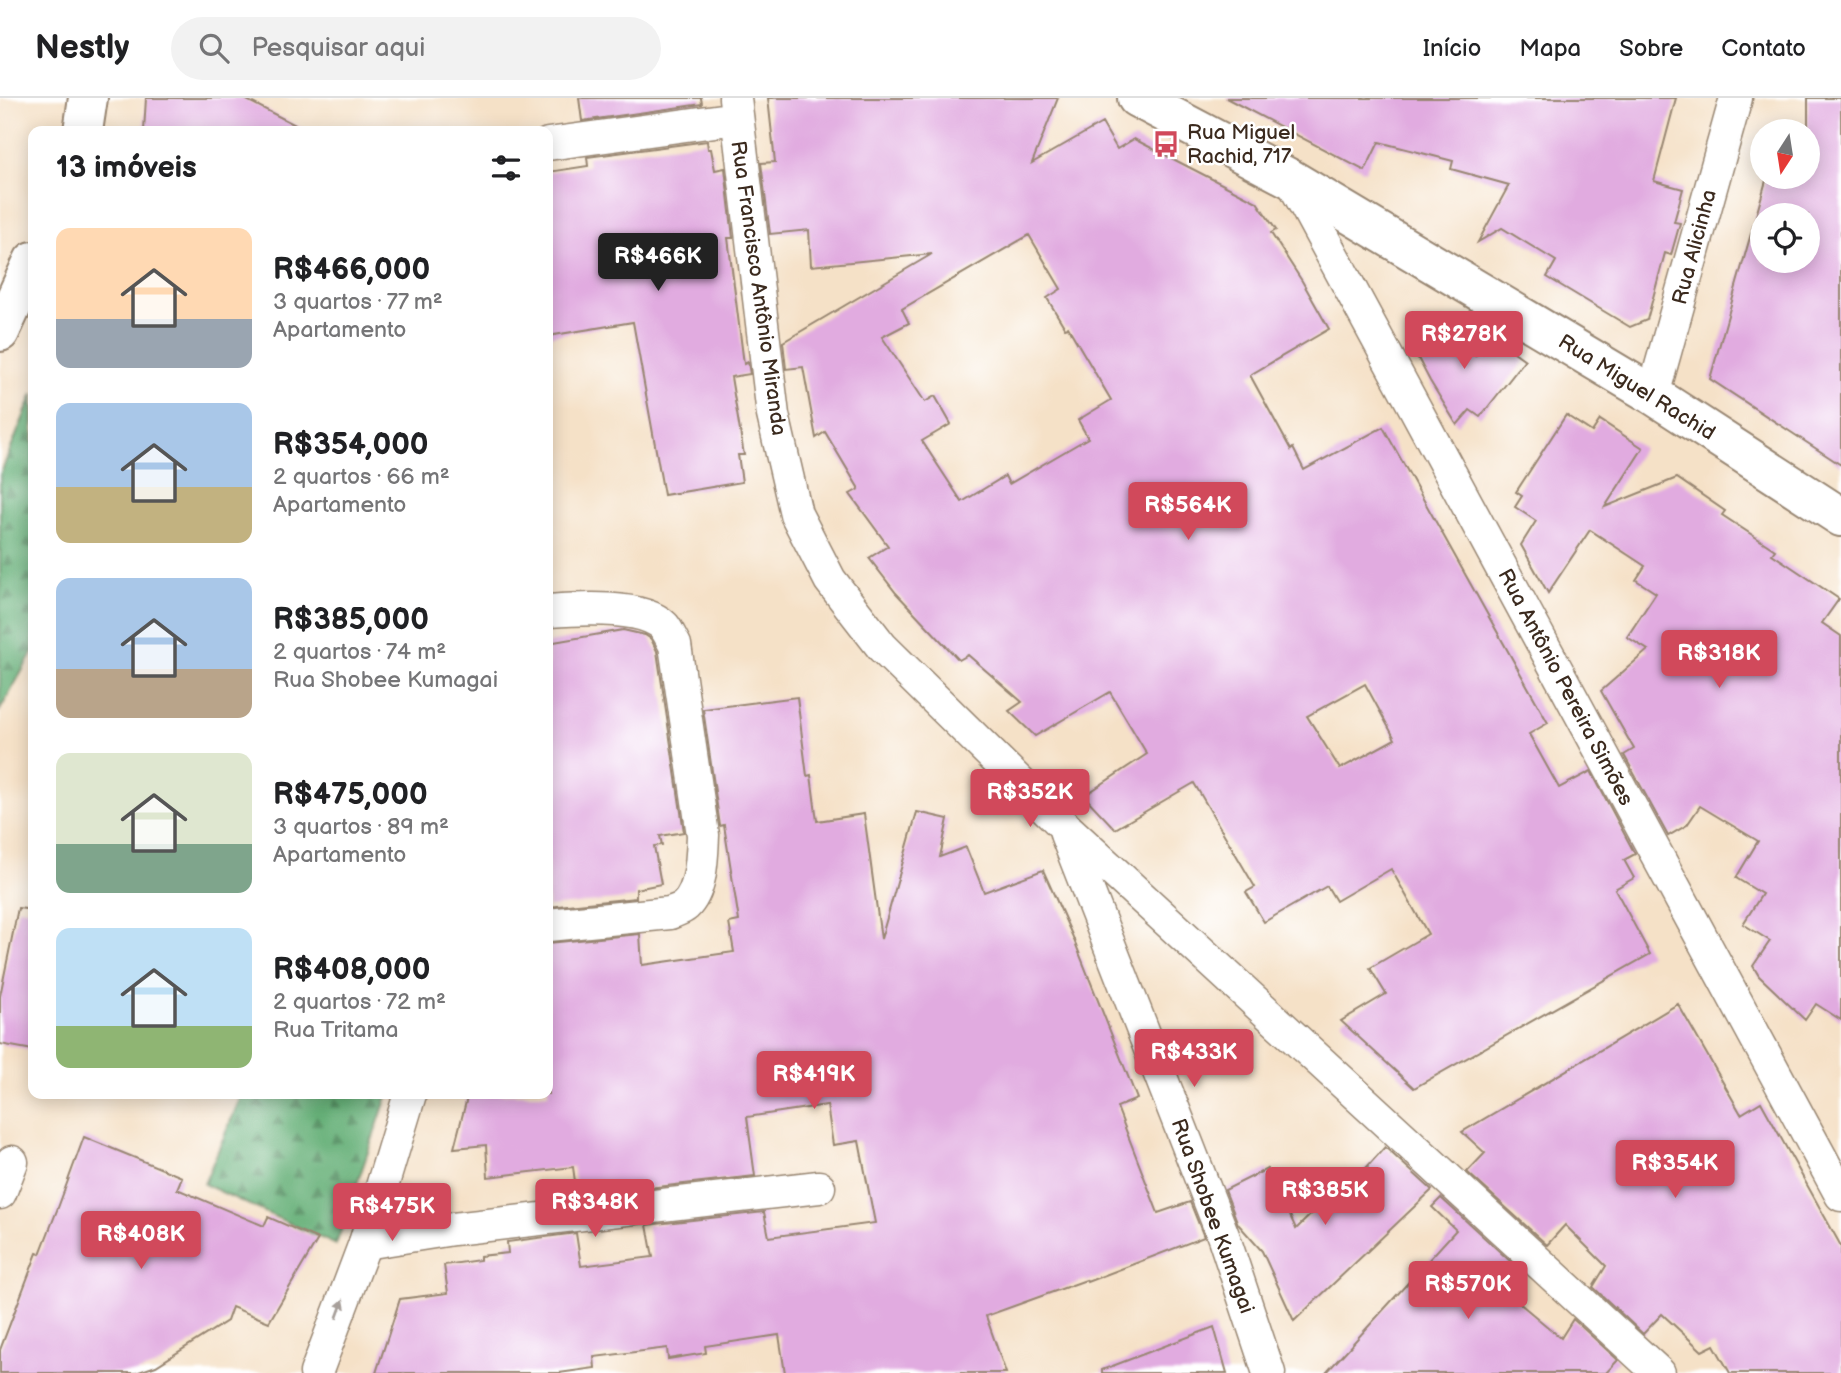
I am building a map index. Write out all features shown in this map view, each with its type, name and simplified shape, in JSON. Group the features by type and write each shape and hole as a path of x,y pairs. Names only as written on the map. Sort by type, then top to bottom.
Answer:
{"main road":[{"path":"84,126 88,98"},
{"name":"Rua Miguel Rachid","path":"1137,98 1291,179 1653,395 1841,517"},
{"path":"1,326 28,271"}],"street":[{"name":"Rua Alicinha","path":"1653,395 1736,98"},
{"path":"553,143 736,108"},
{"name":"Rua Francisco Antônio Miranda","path":"736,108 773,415 796,514 830,580 882,647 1063,825 1659,1373"},
{"name":"Rua Antônio Pereira Simões","path":"1291,179 1841,1195"},
{"path":"553,611 598,608 643,615 663,625 675,645 703,835 701,864 694,889 685,906 670,913 553,925"},
{"name":"Rua Shobee Kumagai","path":"1063,825 1224,1238 1269,1373"},
{"path":"316,1373 365,1243 408,1099"},
{"path":"0,1193 12,1162"},
{"path":"365,1243 453,1229 820,1187"}],"green space":[{"path":"28,406 28,661 0,710 0,475"},
{"path":"240,1099 386,1099 336,1245 204,1184"}],"building":[{"path":"146,98 243,98 297,126 144,126"},
{"path":"579,98 701,98 702,104 582,121"},
{"path":"768,98 1058,98 1032,163 1102,123 1117,149 1134,139 1257,202 1276,230 1271,233 1329,329 1250,375 1304,470 1383,427 1548,723 1529,734 1559,788 1591,771 1635,854 1624,860 1634,878 1615,889 1650,954 1414,1088 1341,1021 1386,994 1370,968 1428,934 1391,869 1336,901 1327,886 1264,922 1246,892 1255,887 1194,783 1115,829 1084,796 1147,754 1110,692 1035,736 1009,711 1022,702 968,655 959,660 896,593 869,558 888,546 850,494 859,489 825,432 816,438 803,367 786,369 783,342 932,254 811,266 809,230 770,234 761,163 775,162","holes":["1029,235 1061,289 1047,298 1065,328 1068,327 1111,400 1078,420 1088,438 1009,484 1005,476 962,502 922,441 951,424 935,396 925,402 882,337 909,323 902,309","1365,684 1395,739 1340,769 1307,716"]},
{"path":"1226,98 1676,98 1654,181 1683,189 1674,222 1680,223 1671,255 1665,253 1647,320 1630,327 1547,277 1556,261 1502,228 1478,242 1509,185 1451,169 1453,161 1379,142 1365,171"},
{"path":"1808,98 1841,98 1841,465 1710,379 1750,237 1750,273 1820,273 1820,203 1760,203 1764,189 1820,189 1820,119 1808,119"},
{"path":"707,141 715,170 725,168 733,238 728,238 744,364 748,362 750,374 731,377 744,455 738,455 742,482 664,495 633,322 553,335 553,171 588,166 587,157"},
{"path":"1423,321 1475,356 1492,336 1525,360 1480,417 1470,410 1457,425 1430,381 1409,341"},
{"path":"1566,415 1592,432 1600,420 1643,448 1605,507 1677,478 1725,511 1722,515 1775,550 1772,554 1839,599 1822,623 1841,636 1841,1020 1816,1004 1805,1020 1759,976 1753,966 1770,941 1743,924 1762,894 1736,878 1758,841 1700,806 1687,825 1668,836 1624,755 1634,749 1601,691 1648,650 1627,637 1656,593 1636,580 1645,566 1590,530 1548,593 1521,545 1536,521 1515,507 1522,496 1516,492"},
{"path":"623,630 645,635 651,639 657,651 684,832 660,836 662,845 654,846 661,884 636,889 636,898 553,906 553,642"},
{"path":"797,697 807,776 811,775 817,821 864,814 881,939 917,812 948,819 940,857 966,847 984,892 1043,870 1072,935 1137,1099 1117,1107 1158,1213 1190,1202 1204,1237 1087,1282 1086,1280 986,1316 1006,1373 785,1373 779,1335 705,1346 706,1353 668,1359 667,1348 594,1357 595,1368 559,1373 376,1373 400,1299 448,1293 444,1265 480,1260 480,1256 508,1253 507,1242 576,1233 581,1266 653,1257 647,1225 764,1212 769,1237 875,1223 859,1141 833,1145 827,1105 747,1117 755,1176 577,1196 573,1167 488,1177 486,1145 454,1148 467,1099 553,1099 553,943 640,934 642,965 734,952 729,923 739,921 724,825 720,826 703,709"},
{"path":"18,908 28,909 28,1049 0,1044 0,996"},
{"path":"1678,1004 1741,1114 1761,1102 1841,1246 1841,1373 1730,1373 1714,1345 1702,1351 1662,1314 1643,1334 1593,1287 1606,1266 1565,1225 1547,1245 1467,1172 1485,1153 1462,1132"},
{"path":"84,1137 182,1177 177,1189 264,1226 268,1217 318,1239 269,1322 232,1307 227,1321 156,1366 136,1373 0,1373 0,1350"},
{"path":"1385,1147 1432,1190 1294,1321 1262,1251 1238,1224 1225,1190 1267,1169 1280,1204 1288,1211 1296,1229 1332,1194 1338,1199"},
{"path":"1441,1198 1522,1272 1505,1291 1561,1338 1573,1319 1618,1360 1606,1373 1326,1373 1456,1230 1432,1207"},
{"path":"1214,1327 1227,1373 1102,1373 1102,1370"}],"place":[{"name":"Rua Miguel Rachid, 717","path":"1166,144"}]}
